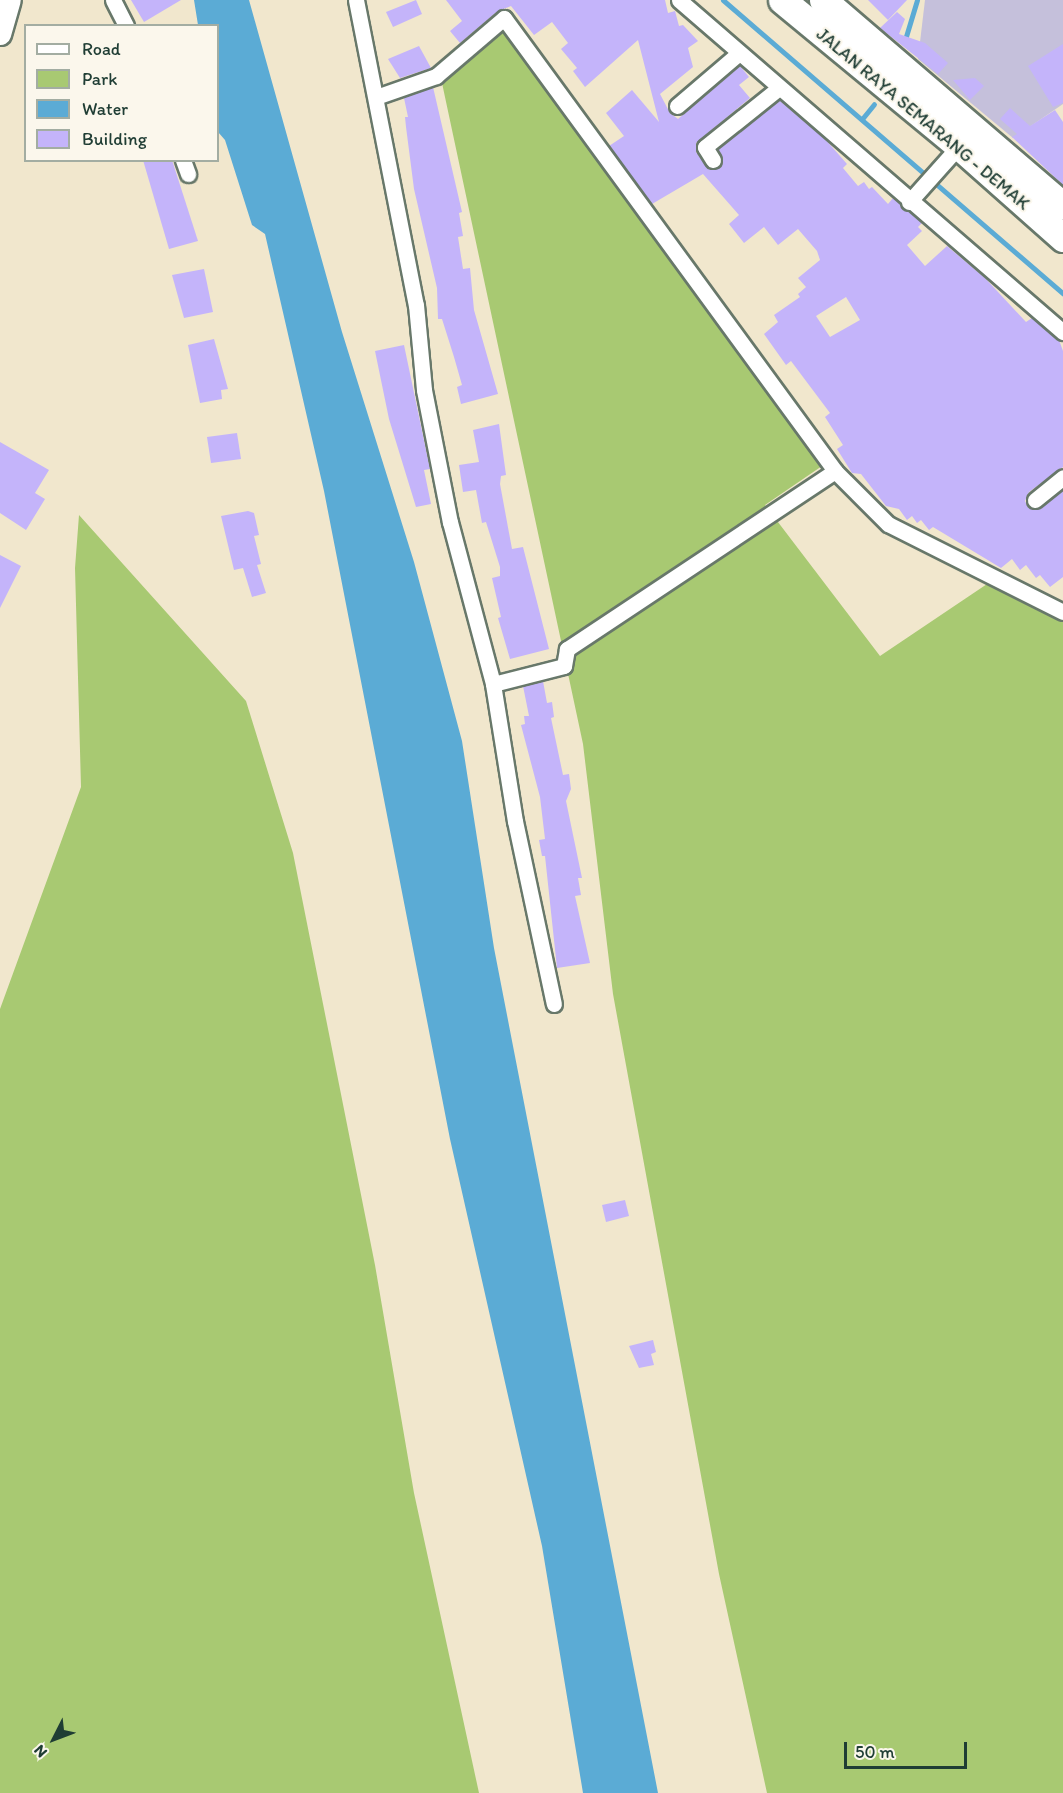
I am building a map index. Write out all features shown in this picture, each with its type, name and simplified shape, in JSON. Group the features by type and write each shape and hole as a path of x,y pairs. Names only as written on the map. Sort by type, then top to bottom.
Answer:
{"highway":[{"name":"JALAN RAYA SEMARANG - DEMAK","path":"782,0 953,154 1063,238"},
{"name":"JALAN RAYA SEMARANG - DEMAK","path":"823,0 1063,206"}],"street":[{"path":"0,34 10,0"},
{"path":"113,0 125,24"},
{"path":"356,0 416,305 418,356 450,522 493,684 515,821 554,1004"},
{"path":"679,0 779,88 914,196 1063,332"},
{"path":"376,97 436,76 504,18 559,91 597,150 744,342 835,471 888,524 1063,612"},
{"path":"677,106 740,53"},
{"path":"713,160 705,147 779,88"},
{"path":"914,196 953,154"},
{"path":"493,684 564,666 567,649 835,471"},
{"path":"1035,500 1063,477"}],"shaded area":[{"path":"925,0 1063,0 1063,104 1013,138 918,59"}],"green space":[{"path":"502,25 822,466 765,505 880,656 993,580 1063,616 1063,1793 767,1793 719,1574 613,994 583,744 442,83"},
{"path":"79,515 246,701 293,853 375,1265 414,1493 479,1793 0,1793 0,1009 81,787 75,568"}],"water":[{"path":"194,0 249,0 342,332 414,562 462,741 494,948 658,1793 583,1793 542,1546 450,1139 324,491 265,234 252,225 225,140 219,133 219,24 198,24"}],"building":[{"path":"131,0 181,0 144,22"},
{"path":"416,0 422,14 393,27 386,12"},
{"path":"446,0 665,0 668,13 675,11 679,26 683,25 698,41 688,48 693,67 660,94 670,113 678,119 740,66 749,77 739,85 750,98 696,143 696,152 708,168 719,168 723,159 718,149 779,100 825,139 847,164 843,168 858,186 864,182 888,204 893,198 922,223 918,227 922,231 907,245 925,266 947,246 985,278 1026,322 1032,318 1059,340 1063,351 1063,467 1029,492 1025,501 1028,507 1037,509 1063,490 1063,577 1050,587 1040,575 1036,578 1026,565 1020,570 1012,559 1001,568 933,527 929,530 921,520 917,523 912,516 907,520 899,509 886,506 861,474 852,473 837,449 843,445 825,417 830,413 791,361 786,365 764,334 778,322 774,315 800,297 798,294 806,287 798,278 820,260 817,251 798,229 778,245 764,227 744,243 729,224 739,215 703,174 652,204 609,146 624,136 606,113 632,90 659,122 638,40 585,87 573,71 577,68 561,49 568,43 552,22 534,35 511,6 498,11 460,43 450,31 462,21","holes":["846,297 860,320 830,337 816,316"]},
{"path":"868,0 907,0 888,20"},
{"path":"897,12 905,19 899,34 925,43 948,63 938,74 880,28"},
{"path":"1063,44 1063,103 1053,107 1028,66"},
{"path":"419,46 431,68 400,78 388,59"},
{"path":"975,78 984,86 970,100 953,80"},
{"path":"433,87 462,212 459,213 463,236 458,237 463,269 470,268 474,310 498,394 461,404 457,387 462,385 442,319 438,319 437,288 414,189 405,117 408,117 404,98"},
{"path":"1010,108 1030,126 1055,110 1063,122 1063,185 1012,137 1017,134 1000,119"},
{"path":"144,162 173,162 198,241 169,249"},
{"path":"204,269 213,312 184,318 172,275"},
{"path":"214,339 228,389 221,390 222,399 200,403 188,345"},
{"path":"404,345 430,469 424,470 431,504 416,507 389,419 375,351"},
{"path":"499,424 506,475 501,476 500,484 512,549 523,547 549,649 510,659 498,618 501,617 492,578 500,576 500,567 486,522 482,523 476,490 463,492 459,465 479,462 473,430"},
{"path":"237,433 241,459 211,463 207,437"},
{"path":"0,442 49,470 35,493 45,499 26,530 0,513"},
{"path":"248,511 254,513 259,535 254,536 261,564 257,565 266,593 252,597 243,568 234,570 221,516"},
{"path":"0,555 21,566 0,608"},
{"path":"543,681 547,703 552,702 554,717 551,718 563,775 569,774 571,789 566,801 582,878 578,878 581,895 575,896 590,963 557,968 545,856 542,856 539,840 545,839 540,797 521,725 525,724 524,716 529,716 523,686"},
{"path":"625,1200 629,1216 606,1222 602,1205"},
{"path":"653,1340 656,1352 651,1354 654,1365 639,1368 629,1346"}],"waterway":[{"path":"723,0 1063,293"},
{"path":"904,43 917,0"},
{"path":"862,119 874,104"}]}
